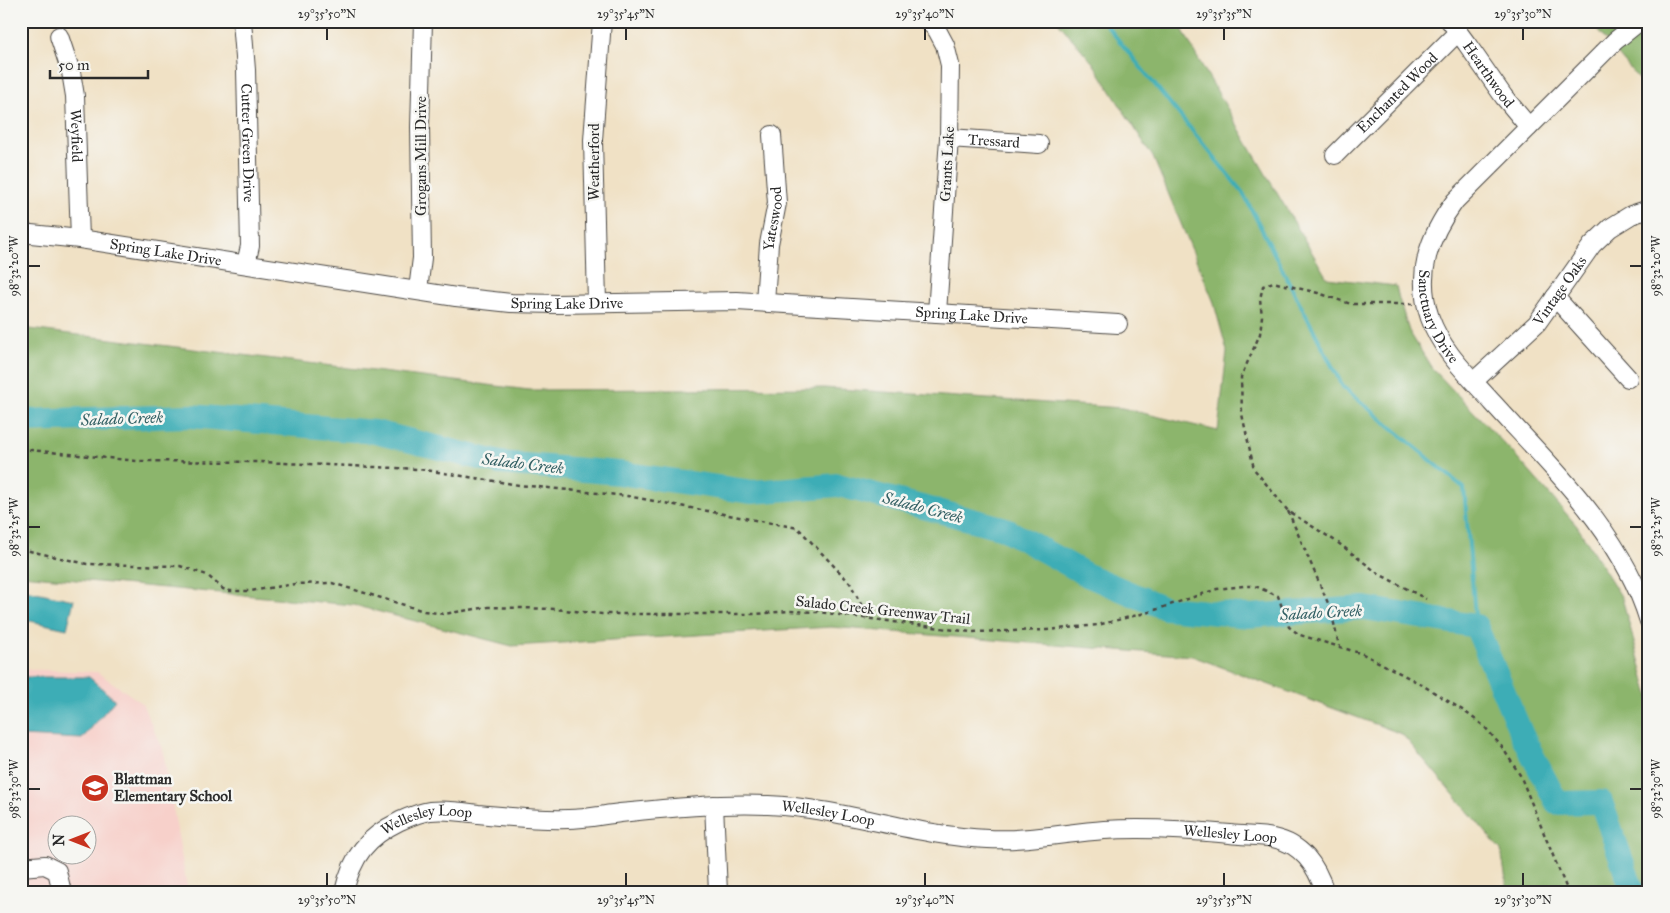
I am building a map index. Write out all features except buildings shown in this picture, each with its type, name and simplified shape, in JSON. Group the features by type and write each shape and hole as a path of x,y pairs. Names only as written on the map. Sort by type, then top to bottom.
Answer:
{"street":[{"name":"Cutter Green Drive","path":"242,21 246,70 250,236 246,264"},
{"name":"Grogans Mill Drive","path":"418,290 422,258 420,127 423,21"},
{"name":"Weatherford","path":"597,303 592,140 602,21"},
{"name":"Grants Lake","path":"928,21 937,30 945,45 950,64 949,138 936,313"},
{"name":"Sanctuary Drive","path":"1636,23 1615,41 1455,201 1440,221 1427,255 1424,280 1426,305 1434,328 1446,350 1588,508 1620,555 1636,587 1649,621"},
{"name":"Hearthwood","path":"1454,26 1504,97 1529,127"},
{"name":"Enchanted Wood","path":"1336,155 1454,26"},
{"name":"Weyfield","path":"59,36 71,72 75,96 80,239"},
{"name":"Yateswood","path":"765,302 768,253 777,203 772,135"},
{"name":"Tressard","path":"949,138 1039,144"},
{"name":"Vintage Oaks","path":"1474,381 1537,323 1592,245 1610,228 1631,215 1649,209"},
{"name":"Spring Lake Drive","path":"21,233 80,239 511,303 704,300 765,302 1118,324"},
{"path":"1556,296 1628,378"},
{"path":"714,805 718,892"},
{"name":"Wellesley Loop","path":"344,892 348,872 368,841 384,829 430,811 540,820 572,819 617,813 714,805 770,805 814,809 945,835 988,839 1022,839 1072,832 1142,828 1274,838 1306,855 1318,873 1325,892"},
{"path":"21,867 45,865 57,871 62,892"}],"path":[{"path":"1339,646 1331,610 1288,511 1254,469 1242,414 1241,377 1260,334 1262,316 1260,299 1263,286 1273,282 1318,293 1350,304 1426,305"},
{"path":"21,449 137,461 261,462 420,469 519,485 627,496 798,528 850,583 868,618"},
{"path":"1288,511 1337,542 1379,574 1426,599"},
{"name":"Salado Creek Greenway Trail","path":"21,549 87,564 180,566 206,575 223,589 230,591 250,591 295,584 332,583 444,614 488,607 641,614 818,612 971,632 1047,630 1098,625 1149,612 1218,589 1255,586 1278,596 1289,626 1300,635 1363,654 1418,683 1464,711 1484,726 1502,747 1520,775 1568,892"}],"shaded area":[{"name":"Blattman Elementary School","path":"21,669 97,672 142,703 163,751 188,892 21,892"}],"green space":[{"path":"1057,21 1178,21 1197,57 1327,278 1396,286 1409,331 1431,367 1515,455 1577,526 1622,598 1649,696 1649,892 1508,892 1501,850 1402,734 1192,656 831,627 512,646 353,605 21,575 21,328 529,390 824,388 1122,408 1218,431 1227,351 1213,300 1153,157 1093,63"},
{"path":"1590,21 1649,21 1649,91 1597,30"}],"water":[{"path":"21,589 74,600 67,629 21,619"},
{"path":"21,677 89,677 115,700 82,739 21,736"}],"waterway":[{"path":"1103,21 1243,193 1343,387 1464,488 1476,626"},
{"name":"Salado Creek","path":"21,421 190,416 375,432 500,463 619,473 752,492 838,485 1003,528 1089,576 1165,608 1248,616 1364,608 1476,626 1522,735 1557,803 1601,802 1633,892"}],"place":[{"name":"Blattman Elementary School","path":"95,788"}]}
